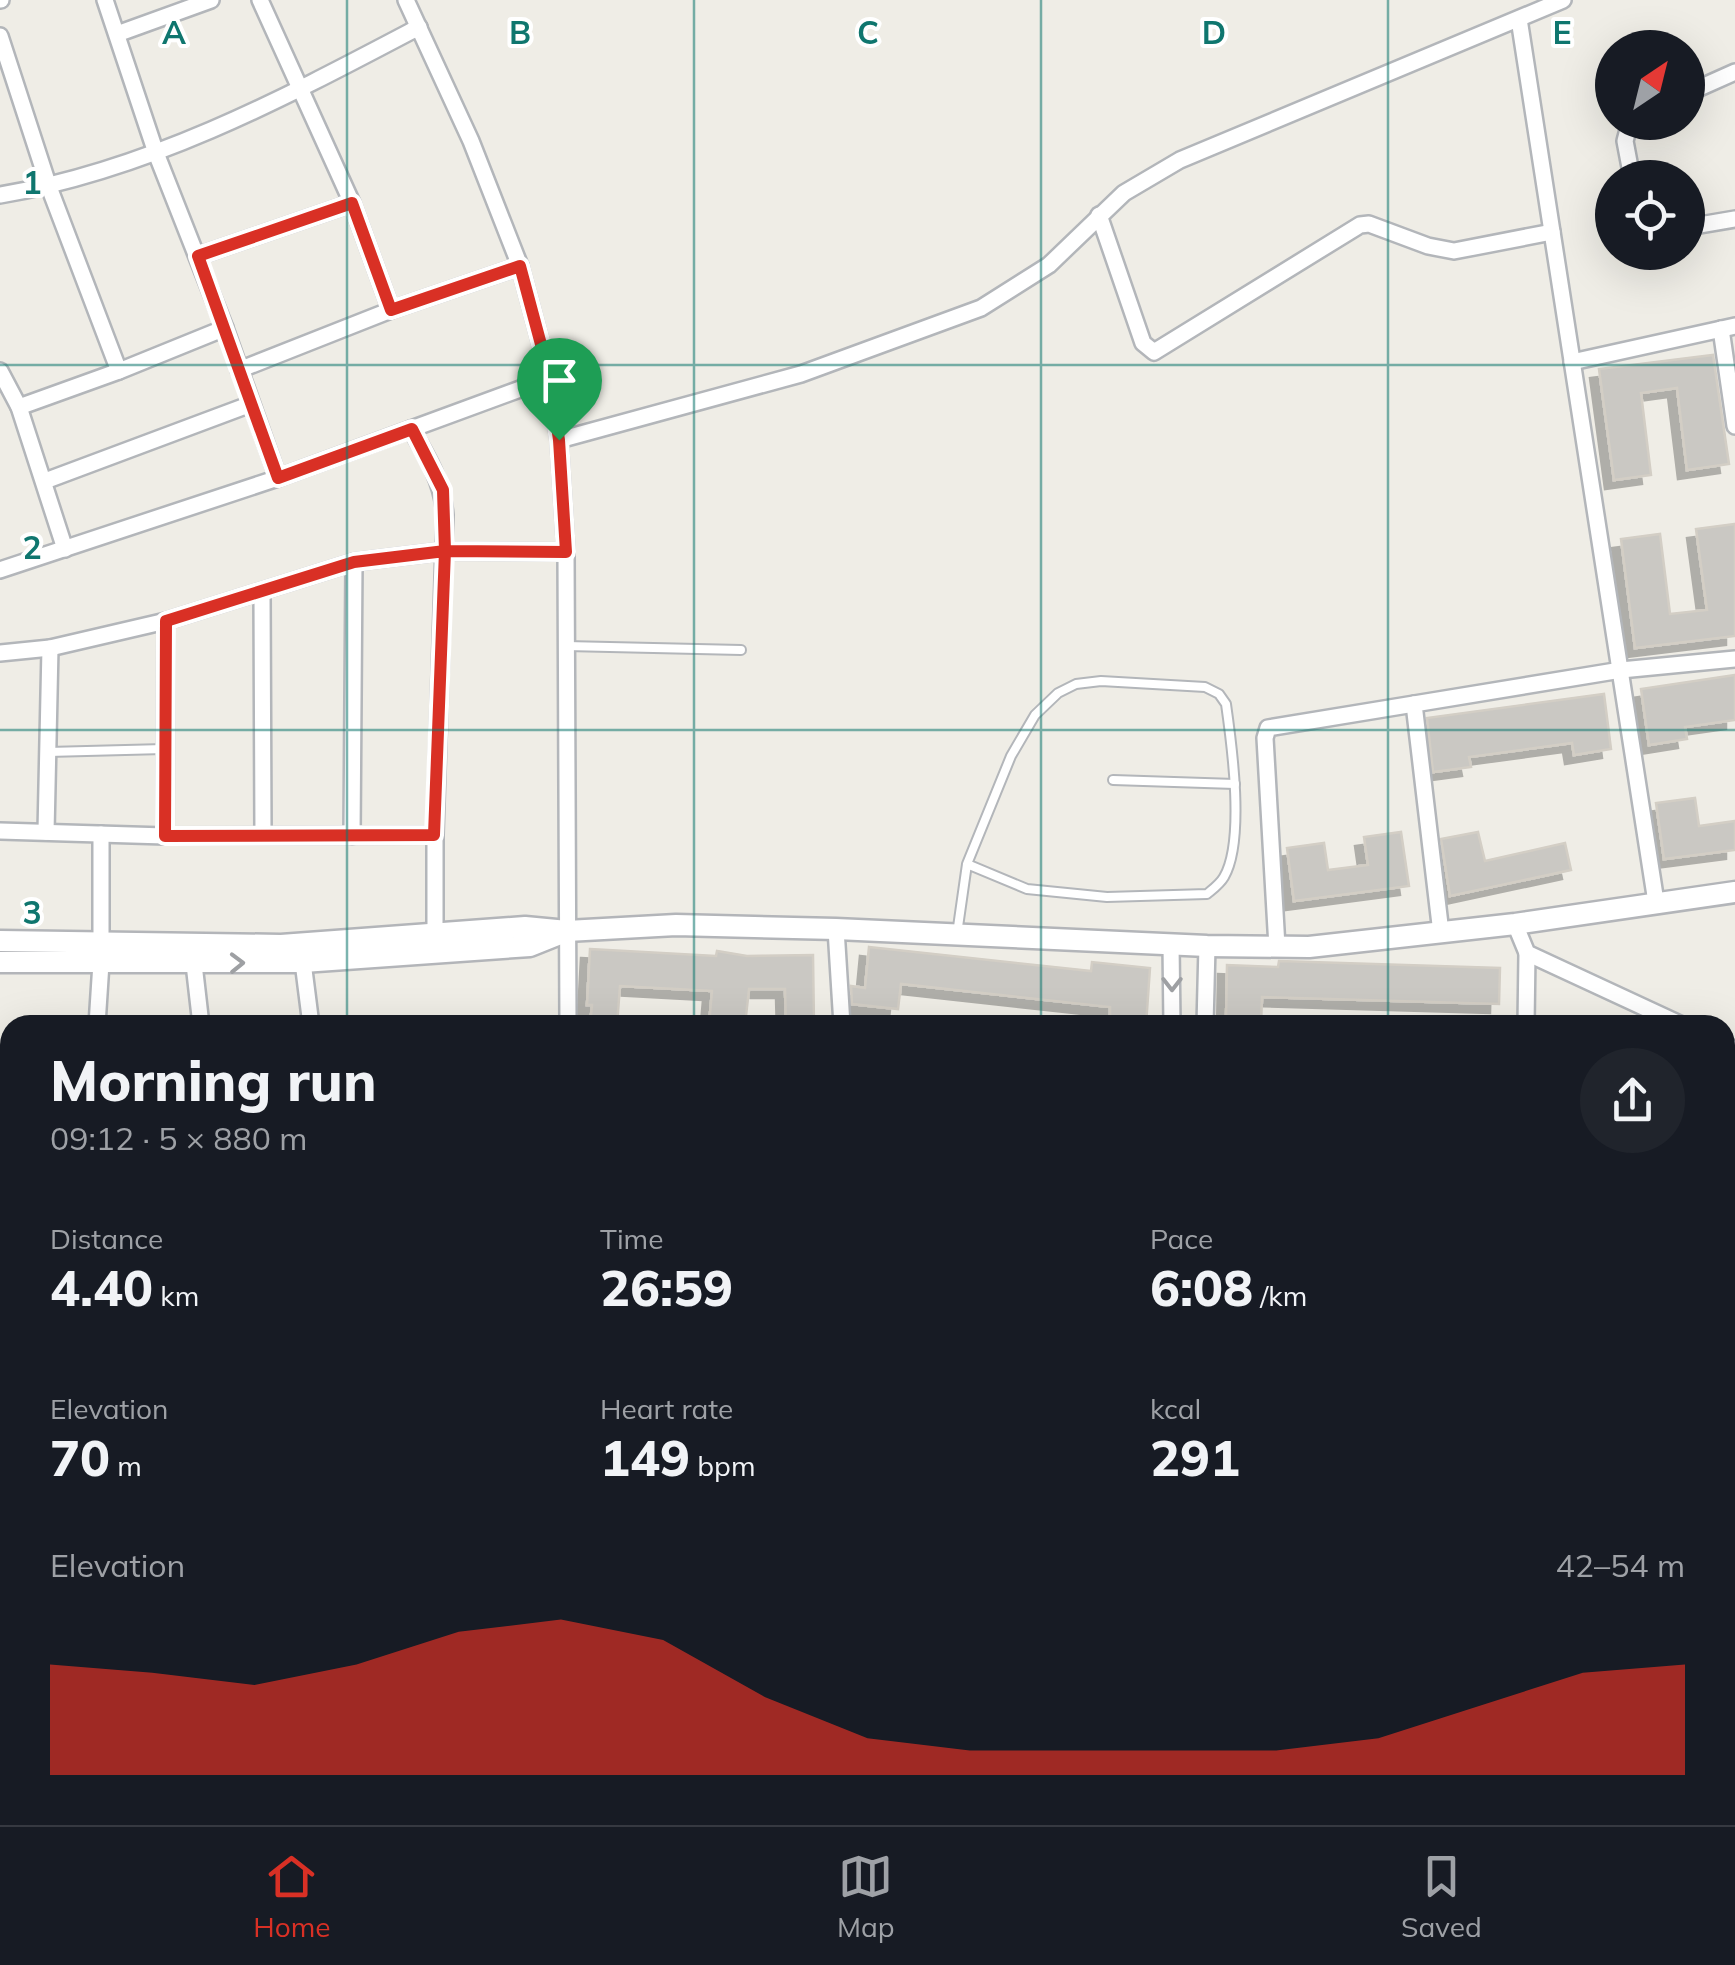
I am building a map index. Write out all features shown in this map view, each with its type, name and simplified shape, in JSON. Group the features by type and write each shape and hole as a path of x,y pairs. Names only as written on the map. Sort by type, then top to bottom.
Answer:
{"main road":[{"path":"0,962 525,926 567,930 676,925 836,928 1277,947 1441,933 1735,892"},
{"path":"0,942 194,964 303,962 530,946 567,930"}],"street":[{"path":"105,0 156,153 198,256 278,478"},
{"path":"116,34 210,0"},
{"path":"260,0 352,203 391,310"},
{"path":"406,0 471,140 520,266 550,378 559,440 566,552 568,1015"},
{"path":"559,440 801,374 981,308 1049,266 1124,193 1180,160 1563,0"},
{"path":"1519,19 1656,902"},
{"path":"0,195 49,187 156,153 301,89 419,27"},
{"path":"0,36 49,187 119,371"},
{"path":"1705,86 1735,72"},
{"path":"198,256 352,203"},
{"path":"1099,215 1143,344 1154,352 1360,225 1370,224 1428,246 1454,251 1552,232"},
{"path":"1705,223 1735,219"},
{"path":"239,370 391,310 520,266"},
{"path":"18,407 225,328"},
{"path":"1572,362 1728,328 1735,426"},
{"path":"0,371 46,482 65,550"},
{"path":"0,570 278,478 550,378"},
{"path":"46,482 251,404"},
{"path":"412,429 443,490 445,551 434,835 435,935"},
{"path":"0,653 50,648 166,621 354,562 445,551 566,552"},
{"path":"352,836 354,562"},
{"path":"262,593 263,835"},
{"path":"165,836 166,621"},
{"path":"46,832 50,648"},
{"path":"1277,947 1265,738 1268,728 1620,670 1735,659"},
{"path":"1414,704 1441,933"},
{"path":"0,831 165,836 434,835"},
{"path":"98,1015 101,834"},
{"path":"1515,924 1528,953 1526,1015"},
{"path":"836,928 841,1015"},
{"path":"1172,944 1172,1015"},
{"path":"1205,1015 1207,946"},
{"path":"1528,953 1661,1015"},
{"path":"303,962 310,1015"},
{"path":"194,964 200,1015"}],"lane":[{"path":"566,646 741,650"},
{"path":"957,934 967,864 1011,756 1035,715 1058,692 1076,684 1101,681 1205,687 1226,704 1235,784 1234,832 1226,874 1207,894 1107,897 1028,889 967,864"},
{"path":"48,752 166,749"},
{"path":"1113,780 1235,784"}],"building":[{"path":"1713,355 1729,464 1687,470 1677,388 1641,393 1651,475 1614,480 1599,369"},
{"path":"1735,524 1735,636 1635,648 1621,539 1660,534 1670,614 1707,610 1696,529"},
{"path":"1735,675 1735,720 1685,727 1687,739 1649,745 1641,689"},
{"path":"1604,694 1611,749 1574,755 1572,743 1469,757 1471,767 1433,772 1427,718"},
{"path":"1695,798 1699,826 1735,821 1735,850 1664,859 1656,803"},
{"path":"1401,832 1409,886 1294,901 1287,848 1324,843 1328,870 1368,865 1364,837"},
{"path":"1478,832 1485,861 1565,843 1571,870 1450,896 1441,839"},
{"path":"869,947 1091,971 1092,962 1150,968 1147,1015 1110,1015 1110,1007 901,984 898,1009 852,1004 851,986 865,988"},
{"path":"590,949 716,956 717,951 747,956 813,955 814,1015 786,1015 785,989 749,989 746,1015 710,1015 712,991 620,986 618,1015 591,1015 592,1005 587,1005"},
{"path":"1279,961 1500,968 1499,1004 1262,997 1261,1015 1226,1015 1227,965 1278,967"}],"route":[{"path":"559,440 550,378 520,266 391,310 352,203 198,256 278,478 412,429 443,490 445,551 354,562 166,621 165,836 434,835 445,551 566,552 559,440"}]}
